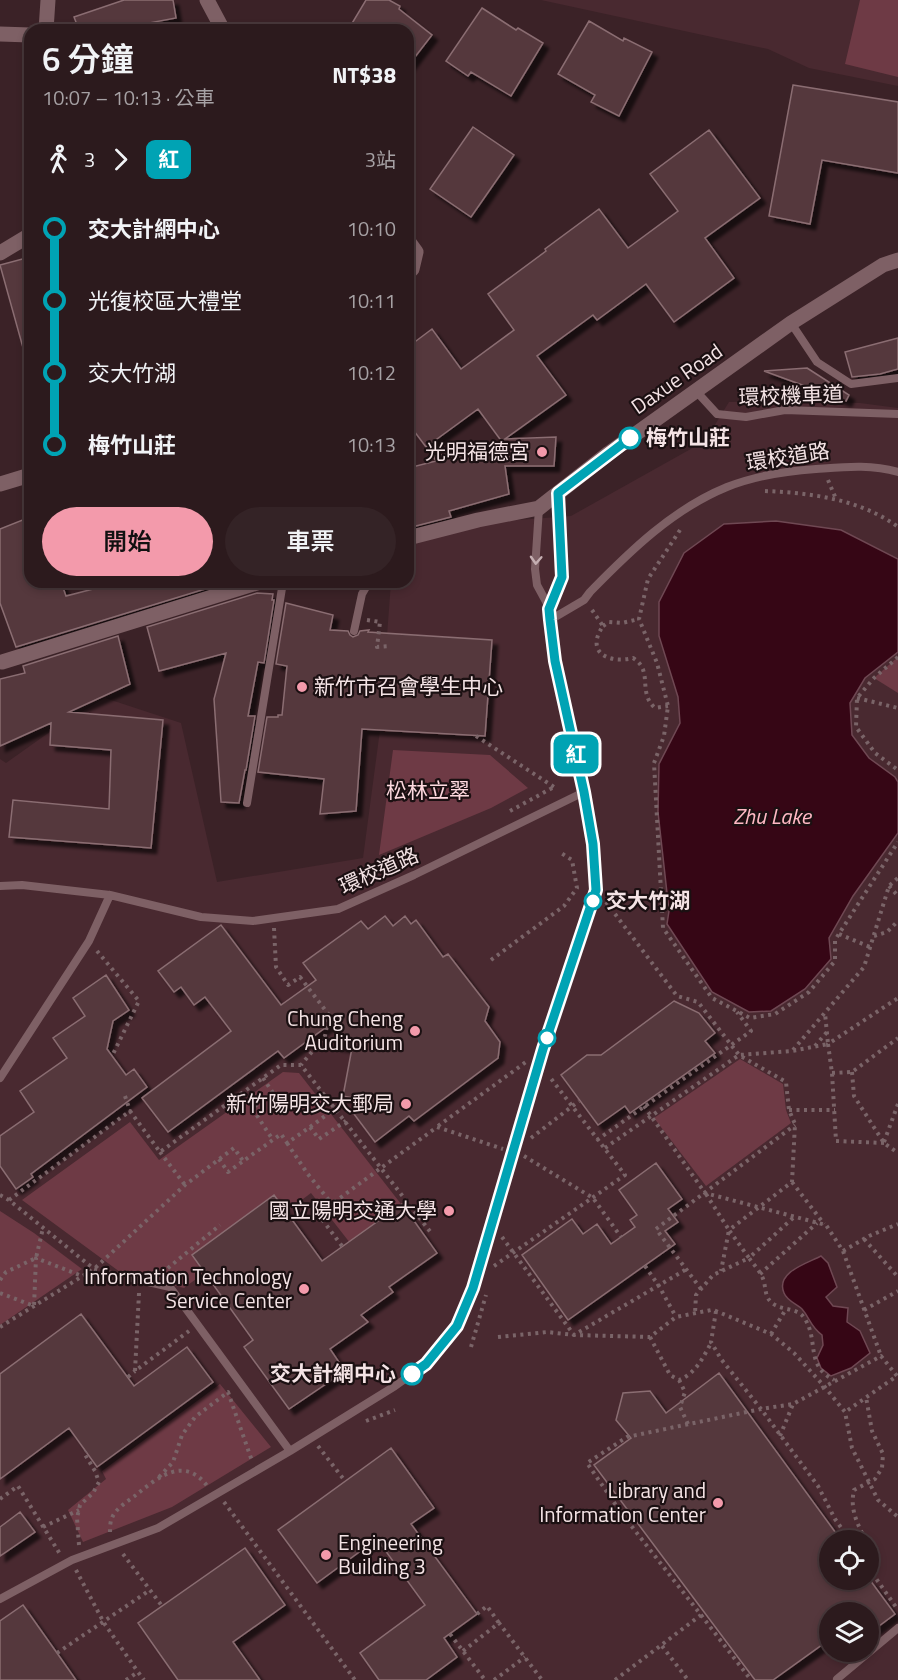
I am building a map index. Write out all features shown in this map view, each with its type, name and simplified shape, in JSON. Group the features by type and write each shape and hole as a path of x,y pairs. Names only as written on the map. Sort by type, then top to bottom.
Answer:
{"street":[{"path":"46,24 48,0"},
{"path":"207,0 220,24"},
{"path":"0,34 24,35"},
{"path":"0,252 24,238"},
{"name":"Daxue Road","path":"414,536 478,520 539,508 609,453 791,323 883,265 898,260"},
{"path":"0,484 24,477"},
{"path":"2,662 241,588"}],"lane":[{"path":"791,323 817,362 851,384 898,378"},
{"name":"環校機車道","path":"696,391 717,414 747,417 785,411 898,414"},
{"name":"環校道路","path":"550,620 585,600 590,592 641,542 699,500 728,486 772,474 824,468 864,466 898,472"},
{"path":"549,609 562,577 558,493"},
{"path":"0,1599 72,1560 158,1528 290,1451 395,1386 426,1364 457,1326 473,1288 543,1049 596,890 593,844 555,661 549,609 537,585 535,569 539,508"},
{"path":"247,803 282,588"},
{"path":"354,631 362,594 366,588"},
{"name":"環校道路","path":"0,886 22,885 110,895 201,917 253,921 338,909 414,875 584,792"},
{"path":"0,1078 89,941 110,895"},
{"path":"131,1278 170,1287 290,1451"},
{"path":"837,1679 898,1628"}],"path":[{"path":"824,468 836,499"},
{"path":"756,492 765,490 801,493 836,499 882,515 898,527"},
{"path":"684,524 648,579 639,619 657,663 668,706 664,736 654,763 663,928 712,998 750,1018 775,1014 809,992 835,961 835,940 898,842"},
{"path":"585,600 603,626"},
{"path":"357,619 380,622 376,647 391,646"},
{"path":"639,619 622,623 609,622 603,626 596,641 598,649 611,660 622,661 633,658 639,662 644,668 645,692 649,703 655,708 668,706"},
{"path":"898,657 874,678 857,698 856,727 875,753 898,770"},
{"path":"857,698 898,708"},
{"path":"476,736 554,787"},
{"path":"491,960 564,906 577,888 572,860 561,853"},
{"path":"792,1051 864,967 889,886 898,878"},
{"path":"889,886 898,896"},
{"path":"596,890 677,996 698,1002 739,1055 786,1082 789,1110 795,1124 792,1182 843,1251 881,1356 897,1376 845,1412"},
{"path":"273,919 276,967 288,986 300,977 329,1015 325,1036 302,1065"},
{"path":"873,936 887,932 898,921"},
{"path":"839,934 870,947"},
{"path":"89,941 139,1001 112,1056"},
{"path":"605,1148 739,1055 792,1051 828,1044 898,998"},
{"path":"597,1140 751,1031 735,1010"},
{"path":"825,1013 832,1073 836,1141 884,1143"},
{"path":"815,1047 827,1032"},
{"path":"832,1073 852,1072 898,1038"},
{"path":"342,1246 318,1215 543,1049"},
{"path":"160,1152 281,1065 302,1065"},
{"path":"302,1065 432,1234"},
{"path":"852,1072 854,1096 884,1143 898,1153"},
{"path":"494,1266 625,1175 549,1076"},
{"path":"262,1078 273,1093 252,1108 273,1140"},
{"path":"125,1096 130,1111 185,1185"},
{"path":"531,1139 579,1101"},
{"path":"884,1143 898,1104"},
{"path":"644,1106 760,1274 770,1302 795,1310 804,1316 810,1330 818,1367 823,1374 834,1380"},
{"path":"287,1143 336,1108"},
{"path":"789,1110 835,1110"},
{"path":"9,1200 130,1111"},
{"path":"310,1127 319,1139 346,1121"},
{"path":"701,1289 656,1229 795,1124"},
{"path":"437,1127 513,1152"},
{"path":"219,1159 228,1172 281,1134 307,1173 332,1204"},
{"path":"0,1327 94,1269 185,1185 234,1148 243,1161"},
{"path":"526,1157 593,1198 621,1237"},
{"path":"720,1272 729,1230 792,1182"},
{"path":"705,1193 826,1225"},
{"path":"0,1195 94,1269 131,1278"},
{"path":"695,1314 696,1295 713,1275 749,1258 794,1218"},
{"path":"760,1274 817,1223"},
{"path":"843,1251 898,1224"},
{"path":"149,1283 220,1226"},
{"path":"34,1306 36,1258 43,1228"},
{"path":"502,1237 574,1335"},
{"path":"864,1239 898,1278"},
{"path":"0,1280 6,1272 36,1258 83,1276"},
{"path":"645,1266 676,1317"},
{"path":"574,1335 685,1270"},
{"path":"135,1371 140,1280"},
{"path":"864,1310 898,1291"},
{"path":"0,1293 34,1306"},
{"path":"771,1334 786,1309"},
{"path":"498,1337 547,1332 650,1337 676,1317 716,1311 771,1334 794,1353 845,1412 852,1448 878,1500 898,1516"},
{"path":"679,1380 689,1376 702,1359 711,1342 716,1311"},
{"path":"128,1377 197,1325"},
{"path":"650,1337 670,1375 679,1380 685,1392 680,1407 688,1424"},
{"path":"711,1342 721,1359 761,1408 818,1486 842,1530"},
{"path":"751,1680 622,1514 587,1463 627,1437 761,1408 794,1404 881,1356"},
{"path":"109,1536 112,1517 173,1462 182,1435 195,1417 228,1392 253,1465"},
{"path":"861,1530 854,1516 851,1500 854,1490 875,1479 882,1468 884,1454 872,1431 867,1397"},
{"path":"780,1436 794,1404"},
{"path":"79,1546 77,1518 79,1510 99,1482 84,1453 86,1451"},
{"path":"326,1456 345,1481"},
{"path":"159,1477 176,1471 190,1471 202,1478 210,1490"},
{"path":"0,1499 18,1486 60,1554"},
{"path":"218,1494 355,1680"},
{"path":"43,1527 79,1510"},
{"path":"116,1543 162,1606"},
{"path":"72,1560 104,1623 144,1680"},
{"path":"879,1583 898,1610"},
{"path":"57,1653 150,1590"},
{"path":"477,1614 487,1606 542,1680"},
{"path":"615,1680 701,1615"},
{"path":"463,1651 499,1623"},
{"path":"450,1634 484,1680"},
{"path":"662,1646 688,1680"},
{"path":"494,1680 525,1657"},
{"path":"126,1680 138,1672"},
{"path":"624,1674 629,1680"}],"shaded area":[{"path":"541,0 898,0 898,86 809,68 768,49"},
{"name":"國立陽明交通大學","path":"729,402 860,403 898,408 898,1680 0,1680 0,759 6,763 61,724 105,698 181,723 217,882 363,858 380,730 391,588 414,588 414,543 416,540 491,522 571,516 705,441"}],"green space":[{"path":"860,0 898,0 898,77 845,64"},
{"path":"898,657 898,693 874,678"},
{"name":"松林立翠","path":"393,750 490,755 528,788 491,808 379,855"},
{"path":"740,1059 783,1084 786,1110 791,1123 706,1186 654,1118"},
{"path":"283,1072 299,1073 401,1204 410,1222 361,1257 311,1193 184,1288 120,1272 22,1200 130,1122 159,1160"},
{"path":"0,1211 82,1269 0,1325"},
{"path":"220,1384 271,1447 172,1507 83,1542 68,1510 106,1479 102,1471"}],"water":[{"name":"Zhu Lake","path":"776,521 841,530 898,559 898,652 865,678 850,703 852,735 869,758 895,777 898,782 898,833 853,896 829,938 831,959 805,989 771,1011 749,1012 712,992 667,924 669,911 658,812 659,764 680,723 678,697 659,636 659,602 684,553 724,524"},
{"path":"821,1256 828,1263 837,1287 826,1297 833,1306 848,1308 847,1322 860,1331 870,1353 851,1368 831,1376 821,1368 817,1358 823,1345 822,1335 802,1309 785,1296 782,1286 784,1279 794,1269"}],"building":[{"path":"124,0 173,0 176,18 144,24 77,24 74,17"},
{"path":"366,0 389,0 400,6 399,9 432,35 414,58 414,24 352,24"},
{"path":"482,8 516,30 518,28 543,43 511,96 471,72 468,76 446,61"},
{"path":"589,21 623,41 624,38 652,52 619,116 591,102 595,95 558,74"},
{"path":"793,85 898,102 898,173 822,160 810,224 769,216"},
{"path":"473,127 514,155 471,217 430,189"},
{"path":"709,130 760,198 705,238 734,278 674,322 646,284 597,320 593,315 537,356 566,395 505,439 556,437 554,466 505,466 509,494 449,511 451,517 414,526 414,466 436,461 433,456 505,446 478,409 426,447 414,431 414,342 432,329 461,369 514,330 488,294 599,209 628,248 678,211 650,174"},
{"path":"24,259 24,351 0,265"},
{"path":"898,338 898,369 880,374 852,377 845,352"},
{"path":"807,368 849,395 846,401 764,371"},
{"path":"24,519 24,588 63,588 66,596 97,588 205,589 16,647 0,603 0,529"},
{"path":"257,593 273,594 272,600 274,600 264,663 258,662 248,716 255,716 246,770 239,803 221,802 214,699 226,653 159,671 147,627"},
{"path":"286,603 333,615 330,630 348,631 353,637 360,631 369,630 368,632 492,640 485,736 362,729 356,811 320,814 324,779 258,772 267,717 282,715 287,666 276,664"},
{"path":"118,636 130,684 69,712 163,720 151,848 9,837 13,800 109,809 111,750 50,745 51,723 0,746 0,679 25,673 23,666"},
{"name":"Chung Cheng Auditorium","path":"385,916 393,926 405,916 411,924 416,920 443,957 448,954 489,1007 485,1021 500,1042 498,1058 414,1121 409,1116 375,1142 354,1114 358,1099 343,1096 352,1048 335,1045 340,1017 284,1058 278,1051 168,1132 142,1098 231,1031 205,997 194,1005 181,987 174,992 158,971 221,925 281,1005 316,980 303,963 361,921 368,929"},
{"path":"106,975 129,1010 113,1021 107,1049 126,1075 134,1069 147,1087 31,1174 33,1177 16,1189 0,1166 0,1136 34,1112 20,1091 67,1058 53,1038 85,1016 73,998"},
{"path":"674,1001 699,1013 715,1033 705,1041 715,1053 630,1113 625,1106 598,1125 561,1075 587,1055 601,1055"},
{"path":"656,1163 682,1199 668,1209 678,1222 665,1231 675,1244 568,1320 522,1255 572,1219 583,1234 597,1224 611,1244 635,1227 630,1220 637,1215 619,1190"},
{"name":"Information Technology Service Center","path":"274,1195 322,1261 402,1204 437,1253 389,1287 393,1292 361,1315 368,1322 330,1349 345,1371 289,1409 244,1347 253,1340 192,1255"},
{"path":"81,1314 134,1386 187,1347 213,1382 97,1467 69,1428 0,1479 0,1374"},
{"name":"Library and Information Center","path":"719,1373 834,1530 819,1530 819,1590 877,1590 895,1614 879,1626 879,1602 819,1602 819,1647 773,1680 755,1680 594,1465 631,1438 616,1420 623,1393 650,1391 666,1413"},
{"name":"Engineering Building 3","path":"391,1448 434,1508 411,1524 477,1614 444,1638 457,1657 426,1680 379,1680 360,1653 425,1605 377,1539 317,1583 278,1530"},
{"path":"20,1512 35,1532 0,1556 0,1527"},
{"path":"245,1548 285,1605 233,1642 260,1680 178,1680 138,1623"},
{"path":"23,1605 76,1680 0,1680 0,1621"}],"bus line":[{"name":"紅","path":"412,1374 426,1364 457,1326 473,1288 543,1049 596,890 593,844 555,661 549,609 562,577 558,493 630,438"}],"place":[{"name":"梅竹山莊","path":"630,438"},
{"name":"光明福德宮","path":"542,452"},
{"name":"新竹市召會學生中心","path":"302,687"},
{"name":"交大竹湖","path":"593,901"},
{"name":"Chung Cheng Auditorium","path":"415,1031"},
{"name":"新竹陽明交大郵局","path":"406,1104"},
{"name":"國立陽明交通大學","path":"449,1211"},
{"name":"Information Technology Service Center","path":"304,1289"},
{"name":"交大計網中心","path":"412,1374"},
{"name":"Library and Information Center","path":"718,1503"},
{"name":"Engineering Building 3","path":"326,1555"}]}
